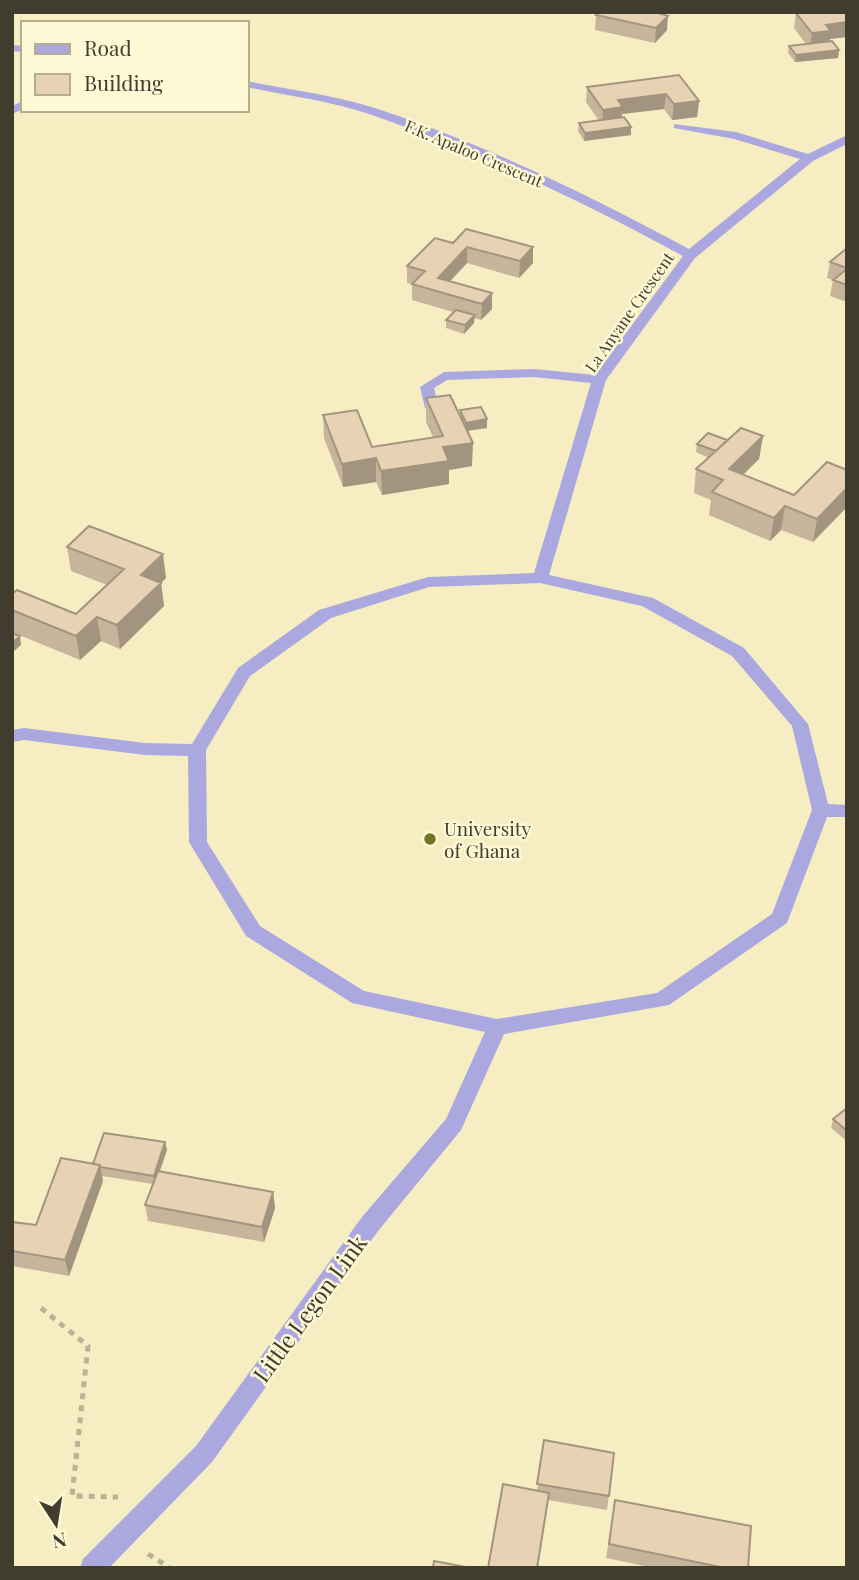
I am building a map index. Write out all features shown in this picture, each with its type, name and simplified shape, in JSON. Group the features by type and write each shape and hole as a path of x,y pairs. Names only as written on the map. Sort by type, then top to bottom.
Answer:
{"street":[{"name":"F.K. Apaloo Crescent","path":"248,84 373,111 497,160 626,220 690,255"},
{"path":"678,126 736,136 809,158"},
{"name":"La Anyane Crescent","path":"540,578 599,380 690,255 809,158 847,139"},
{"path":"432,408 428,387 444,376 534,373 599,380"},
{"path":"540,578 647,602 738,652 800,724 821,810 780,918 662,1000 497,1027 359,998 253,931 198,842 197,750 244,672 325,614 428,582 540,578"},
{"path":"12,736 23,734 145,748 197,750"},
{"path":"821,810 847,811"},
{"name":"Little Legon Link","path":"92,1568 204,1454 370,1224 454,1124 497,1027"}],"path":[{"path":"41,1308 88,1346 72,1496 161,1499"}],"shaded area":[{"name":"University of Ghana","path":"12,12 847,12 847,1568 12,1568"}],"building":[{"path":"599,12 655,12 668,16 656,28 596,15"},
{"path":"847,12 847,22 826,25 831,31 812,33 796,13"},
{"path":"832,41 839,50 796,55 789,46"},
{"path":"679,75 699,101 674,104 666,94 618,100 623,107 603,110 587,87"},
{"path":"624,117 631,127 585,133 579,123"},
{"path":"466,229 533,247 520,261 467,247 438,278 492,293 482,304 412,284 425,271 407,266 435,238 453,243"},
{"path":"847,248 847,268 830,262"},
{"path":"847,269 847,285 833,280"},
{"path":"456,310 475,315 465,325 446,320"},
{"path":"450,395 473,443 443,447 449,461 381,471 376,458 342,464 323,415 357,410 372,447 443,436 426,398"},
{"path":"481,407 487,419 466,423 460,410"},
{"path":"741,428 763,436 729,469 794,495 827,462 847,470 847,488 817,519 785,506 774,518 712,492 723,480 696,469"},
{"path":"708,433 727,440 716,451 697,444"},
{"path":"89,526 163,554 141,575 161,583 117,625 97,617 76,636 12,610 12,594 17,590 76,614 124,569 67,547"},
{"path":"12,633 20,636 12,643"},
{"path":"847,1108 847,1131 833,1119"},
{"path":"104,1133 165,1142 154,1176 93,1164"},
{"path":"61,1158 100,1165 65,1260 12,1251 12,1222 36,1225"},
{"path":"158,1171 273,1192 262,1227 145,1205"},
{"path":"544,1440 614,1453 609,1496 537,1484"},
{"path":"503,1484 549,1493 537,1568 488,1568"},
{"path":"615,1500 751,1526 748,1568 725,1568 609,1544"},
{"path":"434,1561 471,1568 433,1568"}],"place":[{"name":"University of Ghana","path":"430,839"}]}
